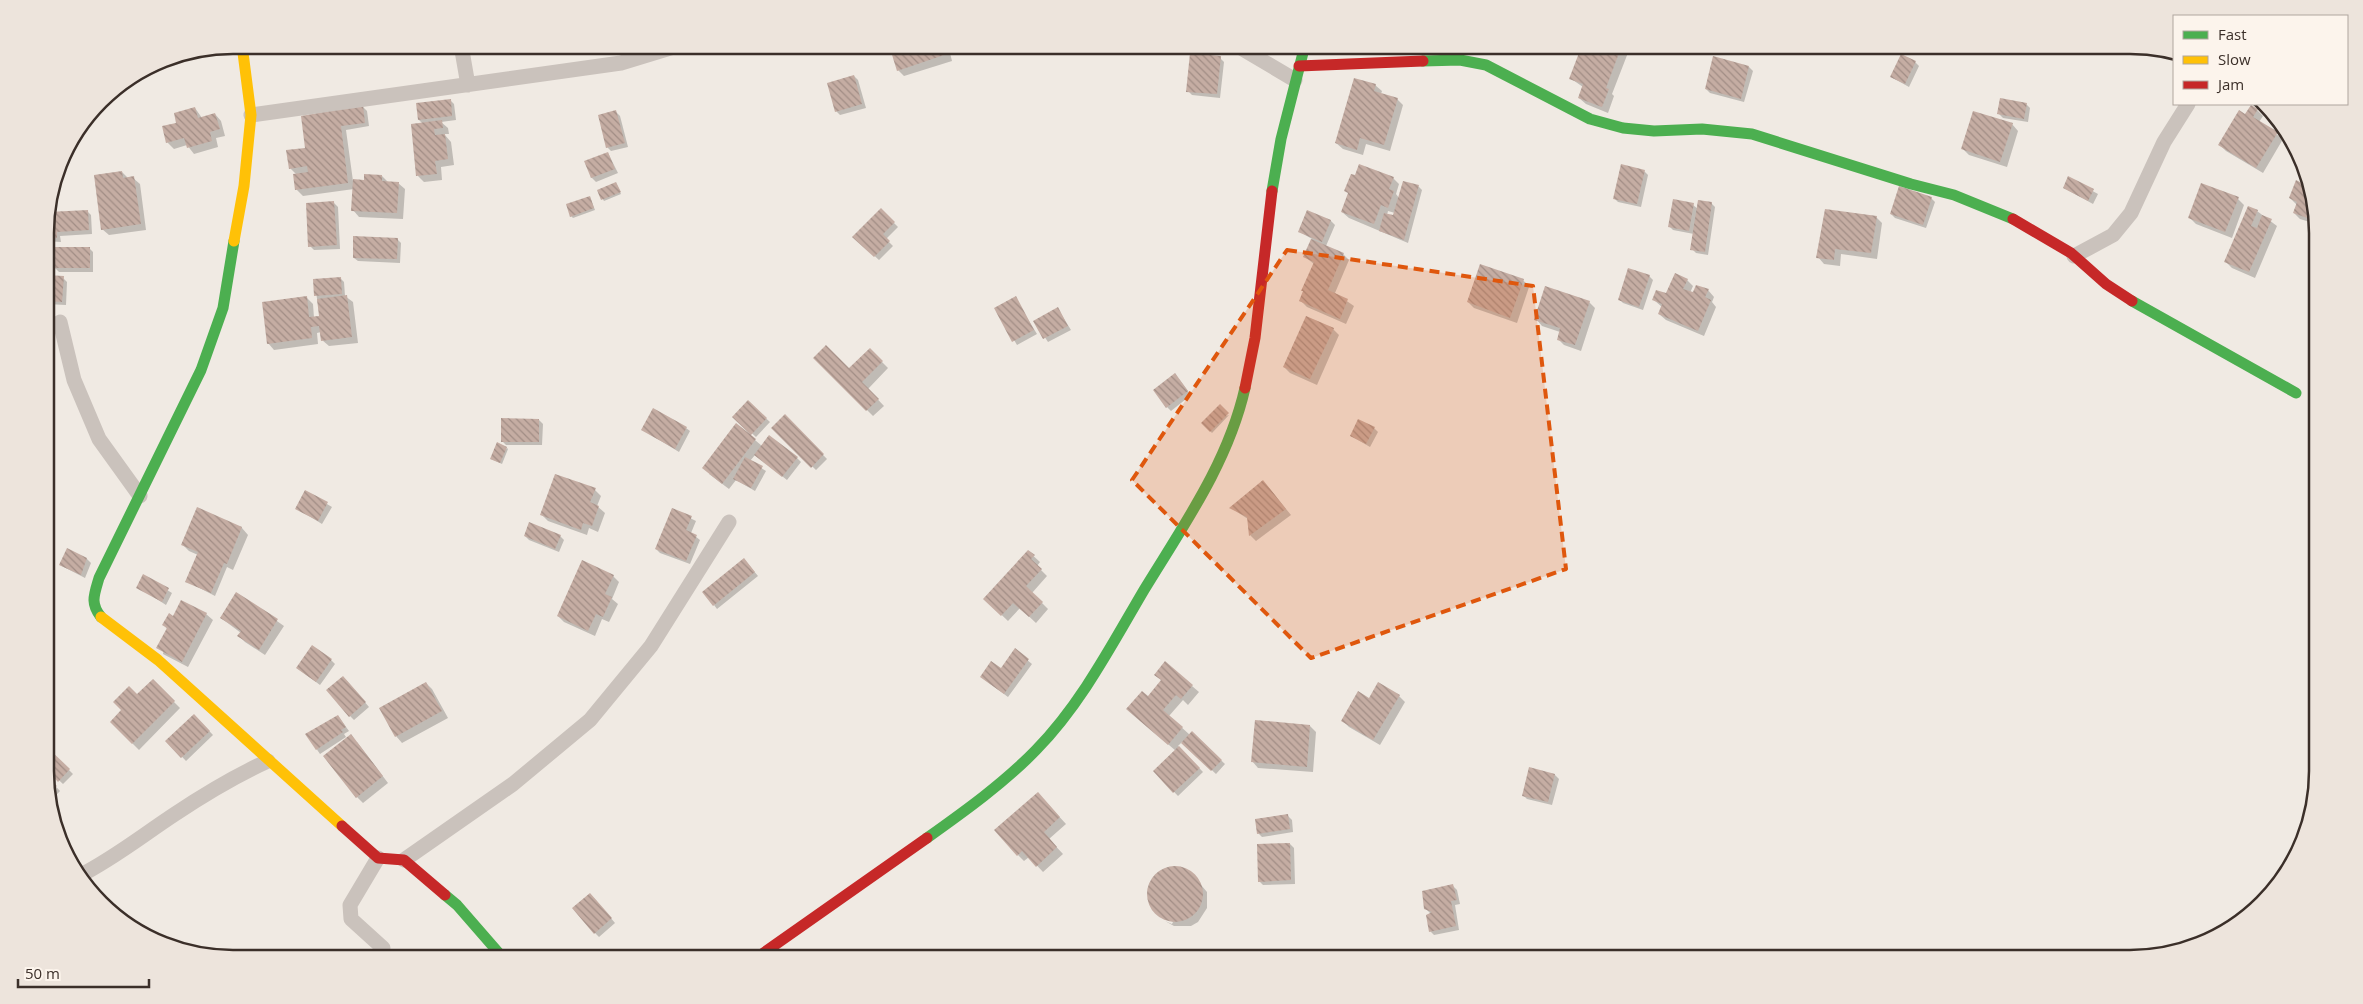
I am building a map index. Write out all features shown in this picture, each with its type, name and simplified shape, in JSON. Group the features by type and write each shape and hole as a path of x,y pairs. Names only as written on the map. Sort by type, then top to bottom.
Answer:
{"street":[{"path":"243,54 251,115 244,186 223,308 201,370 99,578 94,595 94,608 103,619 158,660 378,858 404,860 457,905 496,950"},
{"path":"463,54 468,85"},
{"path":"251,115 622,64 653,54"},
{"path":"1256,54 1297,73 1460,60 1486,66 1598,122 1623,128 1654,131 1702,129 1752,134 1911,184 1939,190 2009,216 2047,236 2074,256 2109,287 2296,393"},
{"path":"768,950 969,808 1036,750 1080,698 1218,468 1234,429 1248,375 1256,327 1271,195 1297,73 1303,54"},
{"path":"2074,256 2113,235 2131,213 2164,142 2187,105"},
{"path":"60,322 74,380 99,440 140,496"},
{"path":"404,860 513,784 590,720 651,646 729,522"},
{"path":"85,873 100,866 175,813 232,778 268,761"},
{"path":"378,858 350,905 351,919 383,948"}],"highlighted area":[{"path":"1287,250 1533,286 1566,569 1311,658 1132,480"}],"building":[{"path":"892,54 947,54 897,71"},
{"path":"1190,54 1221,56 1217,94 1186,92"},
{"path":"1579,54 1619,54 1606,88 1609,89 1602,107 1578,98 1583,84 1569,79"},
{"path":"1901,54 1916,61 1905,84 1890,77"},
{"path":"1713,56 1749,66 1741,99 1705,89"},
{"path":"854,75 862,104 835,112 827,83"},
{"path":"1354,78 1376,84 1374,91 1398,98 1384,145 1360,138 1357,150 1335,143"},
{"path":"2000,98 2027,103 2024,119 1997,114"},
{"path":"451,99 452,116 418,120 416,103"},
{"path":"363,105 365,123 341,126 348,183 295,190 293,174 308,172 307,166 289,169 286,150 305,148 301,116"},
{"path":"2251,105 2258,109 2253,117 2278,132 2256,168 2218,145 2239,110 2245,114"},
{"path":"195,107 198,118 215,113 220,129 210,132 212,141 187,148 184,138 166,143 162,126 176,123 174,113"},
{"path":"616,110 625,143 606,148 598,115"},
{"path":"1973,111 2013,123 2000,162 1961,149"},
{"path":"442,120 443,128 434,129 435,135 445,134 448,159 435,161 437,174 416,176 411,124"},
{"path":"608,152 615,169 591,178 584,161"},
{"path":"1359,164 1394,177 1389,189 1394,191 1388,208 1381,205 1374,224 1341,212 1348,193 1344,191 1351,174 1355,175"},
{"path":"1621,164 1645,170 1637,204 1613,199"},
{"path":"122,171 123,178 134,176 141,224 101,230 94,175"},
{"path":"364,174 382,175 382,181 399,182 397,213 351,211 353,179 364,180"},
{"path":"2068,176 2094,189 2088,201 2063,188"},
{"path":"2296,180 2302,183 2309,218 2293,213 2297,202 2289,198"},
{"path":"1403,181 1419,185 1404,240 1379,231 1384,213 1393,215"},
{"path":"616,182 621,192 601,200 597,190"},
{"path":"2201,183 2239,197 2225,232 2188,218"},
{"path":"1899,186 1932,197 1923,225 1890,214"},
{"path":"590,196 594,208 570,217 566,204"},
{"path":"1673,199 1694,203 1689,231 1668,227"},
{"path":"1698,200 1712,202 1705,252 1690,250"},
{"path":"334,201 337,245 308,247 306,203"},
{"path":"2248,206 2258,210 2251,226 2257,228 2262,215 2272,219 2249,272 2224,262"},
{"path":"881,208 895,222 883,234 890,241 874,257 852,237"},
{"path":"1825,209 1877,216 1871,253 1835,249 1834,260 1816,258"},
{"path":"88,210 89,230 57,232 57,238 54,238 55,212"},
{"path":"1307,210 1331,220 1322,242 1298,232"},
{"path":"353,236 398,238 397,259 353,258"},
{"path":"1311,239 1344,253 1328,290 1348,299 1340,319 1299,301 1303,291 1301,291 1314,262 1303,257"},
{"path":"54,247 90,247 90,268 54,268"},
{"path":"1480,264 1524,279 1510,318 1467,302"},
{"path":"1628,268 1650,275 1639,307 1618,300"},
{"path":"1675,273 1688,279 1683,289 1693,292 1696,285 1709,289 1705,297 1711,300 1698,331 1658,314 1662,304 1652,300 1656,290 1666,293"},
{"path":"54,275 64,276 62,302 54,302"},
{"path":"341,277 342,294 314,296 313,279"},
{"path":"1545,286 1590,301 1575,345 1557,340 1560,328 1534,320"},
{"path":"347,295 352,337 321,341 319,326 311,327 312,338 267,344 262,302 307,296 309,317 319,316 317,299"},
{"path":"1016,296 1034,330 1012,342 994,308"},
{"path":"1058,307 1068,326 1043,339 1033,321"},
{"path":"1306,316 1334,328 1310,379 1283,367"},
{"path":"826,345 849,368 870,348 883,361 862,382 879,399 866,411 813,358"},
{"path":"1175,373 1188,391 1166,408 1153,390"},
{"path":"748,400 767,418 751,435 732,417"},
{"path":"1220,404 1229,413 1210,432 1201,423"},
{"path":"653,408 687,427 675,449 641,430"},
{"path":"785,414 824,454 811,468 771,428"},
{"path":"501,418 539,419 539,442 501,442"},
{"path":"1358,419 1375,427 1366,444 1350,436"},
{"path":"736,423 756,439 722,484 702,468"},
{"path":"769,435 798,457 782,477 754,455"},
{"path":"497,442 507,447 500,463 490,459"},
{"path":"745,457 763,466 751,488 733,479"},
{"path":"555,474 596,488 590,502 599,506 592,526 583,523 581,530 540,515"},
{"path":"1263,480 1286,509 1249,536 1247,517 1229,508"},
{"path":"305,490 328,502 318,521 295,509"},
{"path":"197,507 242,527 227,564 224,563 211,593 185,582 198,552 181,545"},
{"path":"672,508 692,516 686,530 697,535 686,561 655,549"},
{"path":"529,522 561,535 555,549 524,536"},
{"path":"67,548 87,558 81,575 59,565"},
{"path":"1028,550 1035,555 1031,559 1042,569 1026,586 1043,602 1029,617 1013,603 1001,616 983,599"},
{"path":"744,558 755,572 713,606 702,592"},
{"path":"582,560 614,575 605,594 612,597 603,617 596,614 588,631 557,616"},
{"path":"143,574 169,588 162,602 136,588"},
{"path":"236,592 278,619 259,650 237,636 241,631 220,618"},
{"path":"181,600 207,613 182,662 156,648 167,628 162,625 169,613 173,616"},
{"path":"312,645 332,659 316,682 296,668"},
{"path":"1015,648 1029,659 1004,694 980,677 991,661 1001,668"},
{"path":"1165,661 1193,685 1181,699 1176,695 1163,710 1183,727 1168,745 1126,709 1142,691 1148,696 1161,680 1154,675"},
{"path":"343,676 366,702 349,717 326,690"},
{"path":"153,679 175,701 132,744 110,722 121,710 113,702 129,686 137,694"},
{"path":"426,682 442,711 395,737 379,708"},
{"path":"1378,682 1400,695 1373,740 1341,721 1358,691 1369,698"},
{"path":"194,714 210,731 181,758 165,741"},
{"path":"338,715 346,727 341,730 343,732 316,750 305,734"},
{"path":"1255,720 1310,725 1307,767 1251,762"},
{"path":"1192,731 1222,760 1211,771 1181,743"},
{"path":"351,734 383,776 356,798 323,756"},
{"path":"1179,746 1200,768 1173,793 1153,771"},
{"path":"54,754 70,769 58,782 54,778"},
{"path":"1529,767 1555,774 1548,802 1522,796"},
{"path":"1038,792 1060,817 1044,832 1057,847 1036,867 1022,851 1017,856 994,830"},
{"path":"1288,814 1290,829 1257,834 1255,819"},
{"path":"1290,843 1291,880 1258,882 1257,844"},
{"path":"1175,866 1186,868 1195,874 1201,883 1203,894 1201,905 1195,914 1186,920 1175,922 1164,920 1155,914 1149,905 1147,894 1149,883 1155,874 1164,868"},
{"path":"1453,884 1457,900 1451,901 1456,926 1429,932 1426,915 1432,912 1424,909 1422,891"},
{"path":"590,893 612,918 594,934 572,908"}],"traffic: fast":[{"path":"1272,191 1281,139 1303,54"},
{"path":"1423,61 1460,60 1486,65 1590,119 1623,128 1654,131 1702,129 1752,134 1911,184 1954,195 2013,219"},
{"path":"101,617 94,603 99,578 201,370 223,308 234,241"},
{"path":"2132,301 2296,393"},
{"path":"927,838 984,796 1024,762 1052,732 1081,694 1203,493 1228,442 1245,388"},
{"path":"445,895 457,905 496,950"}],"traffic: slow":[{"path":"234,241 244,186 251,115 243,54"},
{"path":"101,617 158,660 342,826"}],"traffic: jam":[{"path":"1299,66 1423,61"},
{"path":"1245,388 1255,338 1272,191"},
{"path":"2013,219 2071,253 2106,284 2132,301"},
{"path":"342,826 378,858 404,860 445,895"},
{"path":"768,950 927,838"}]}
